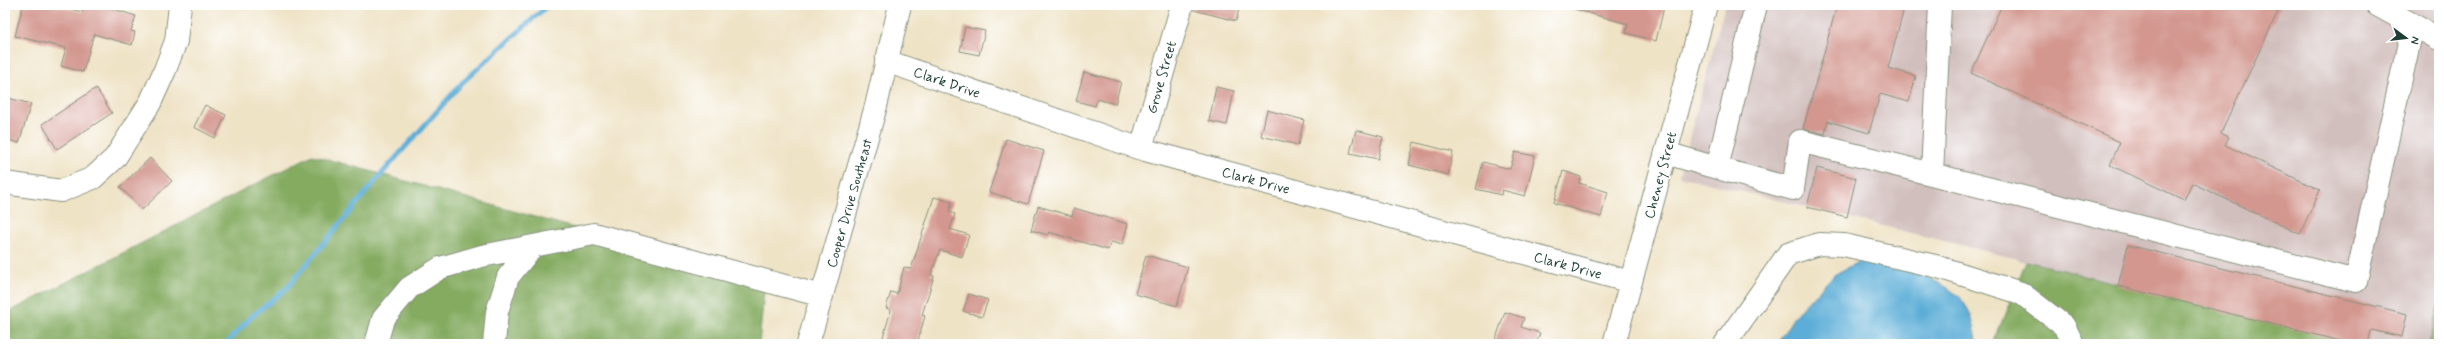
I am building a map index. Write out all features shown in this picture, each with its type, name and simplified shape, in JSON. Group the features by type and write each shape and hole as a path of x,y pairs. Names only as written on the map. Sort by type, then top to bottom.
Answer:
{"street":[{"path":"5,183 61,191 93,178 115,158 150,103 165,70 176,41 180,5"},
{"name":"Cooper Drive Southeast","path":"808,344 876,106 900,5"},
{"name":"Grove Street","path":"1141,149 1182,5"},
{"name":"Cheney Street","path":"1614,344 1706,5"},
{"path":"1717,168 1756,5"},
{"path":"1932,174 1940,5"},
{"path":"2377,5 2439,39"},
{"path":"1666,153 1793,189 1800,141 2356,281 2413,25"},
{"name":"Clark Drive","path":"886,61 1141,149 1631,282"},
{"path":"376,344 383,319 409,288 440,268 482,256 594,234 822,296"},
{"path":"1725,344 1788,254 1819,244 1844,245 1935,266 2021,293 2064,326 2073,344"},
{"path":"494,344 497,312 508,277 533,246"}],"shaded area":[{"path":"1725,5 2439,5 2439,304 2429,344 2364,344 1679,176"}],"green space":[{"path":"312,155 765,281 759,344 5,344 5,314"},
{"path":"2026,261 2364,344 1993,344"},
{"path":"2439,304 2439,344 2429,344"}],"water":[{"path":"1865,258 1920,274 1948,288 1959,296 1966,306 1974,324 1978,344 1777,344 1795,315 1834,275"}],"building":[{"path":"23,5 55,5 82,12 84,5 100,5 136,16 131,31 135,32 132,45 94,34 83,72 61,66 66,48 15,36"},
{"path":"1194,5 1240,5 1236,21 1194,10"},
{"path":"1575,5 1653,5 1664,7 1656,41 1626,33 1628,24 1574,9"},
{"path":"1837,5 1905,5 1888,68 1916,76 1909,102 1880,94 1869,133 1828,121 1825,134 1803,129"},
{"path":"2002,5 2281,5 2221,133 2229,137 2225,145 2320,190 2300,234 2192,183 2184,200 2110,165 2120,142 1971,73"},
{"path":"965,27 985,31 979,55 960,51"},
{"path":"1084,72 1121,82 1115,104 1097,99 1095,106 1076,101"},
{"path":"1216,87 1234,91 1227,125 1209,121"},
{"path":"96,88 112,113 57,149 42,124"},
{"path":"5,97 31,104 19,143 5,139"},
{"path":"205,105 226,115 215,138 194,127"},
{"path":"1267,110 1304,120 1298,145 1261,136"},
{"path":"1356,130 1383,137 1378,159 1350,153"},
{"path":"1006,139 1044,151 1028,204 989,192"},
{"path":"1414,142 1453,152 1448,175 1409,165"},
{"path":"1515,152 1535,156 1525,196 1502,190 1501,195 1476,189 1483,162 1510,169"},
{"path":"150,158 172,181 142,210 120,187"},
{"path":"1817,168 1856,178 1847,217 1807,207"},
{"path":"1563,171 1581,177 1579,183 1608,192 1601,217 1554,203"},
{"path":"934,197 952,202 949,212 955,214 950,229 969,235 962,257 940,250 931,275 934,276 922,315 925,316 917,344 881,344 891,310 886,308 891,292 897,294 904,267 911,269"},
{"path":"1038,206 1072,216 1074,208 1128,224 1122,245 1111,242 1108,250 1049,232 1048,235 1031,230"},
{"path":"2128,245 2407,314 2402,337 2371,330 2368,344 2353,344 2118,286"},
{"path":"1146,255 1188,267 1177,306 1135,294"},
{"path":"969,294 988,300 982,317 963,311"},
{"path":"1505,312 1524,318 1521,327 1540,333 1536,344 1494,344"}],"waterway":[{"path":"226,344 251,317 286,289 378,178 462,83 548,5"}]}
